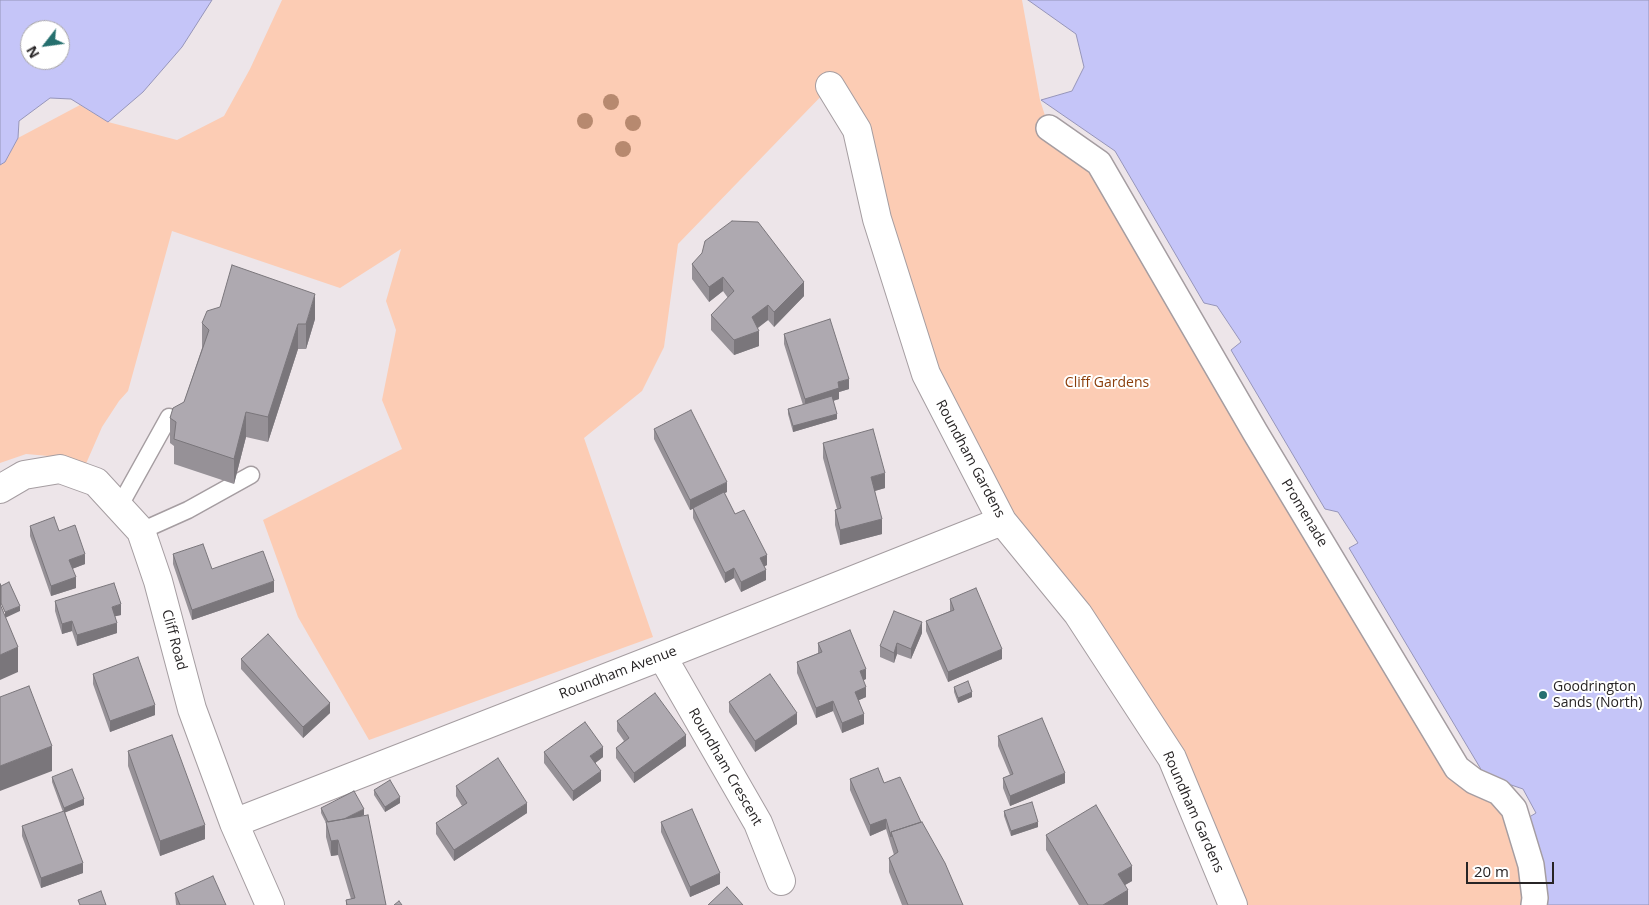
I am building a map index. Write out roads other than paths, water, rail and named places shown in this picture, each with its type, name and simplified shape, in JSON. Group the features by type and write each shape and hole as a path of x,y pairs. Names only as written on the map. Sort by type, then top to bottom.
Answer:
{"street":[{"name":"Roundham Gardens","path":"830,86 857,130 877,220 926,374 1002,521 1078,614 1172,758 1233,905"},
{"name":"Promenade","path":"1050,128 1099,163 1256,432 1457,768 1474,781 1499,792 1514,809 1531,865 1535,898 1534,905"},
{"name":"Cliff Road","path":"0,488 24,475 60,469 96,482 141,531 158,581 192,709 234,823 270,905"},
{"name":"Roundham Avenue","path":"234,823 1002,521"},
{"name":"Roundham Crescent","path":"662,656 758,823 782,881"}],"lane":[{"path":"119,507 169,417"},
{"path":"141,531 196,506 251,475"}],"water":[{"path":"0,0 212,0 182,47 143,92 108,122 71,99 50,98 19,121 18,138 5,162 0,165"},
{"path":"1028,0 1649,0 1649,905 1544,905 1526,819 1536,813 1523,789 1485,776 1349,548 1358,543 1338,512 1325,509 1231,350 1241,342 1217,306 1204,303 1115,151 1041,100 1072,91 1084,67 1076,34"}],"place":[{"name":"Goodrington Sands (North)","path":"1543,695"}],"park label":[{"name":"Cliff Gardens","path":"1107,383"}]}
